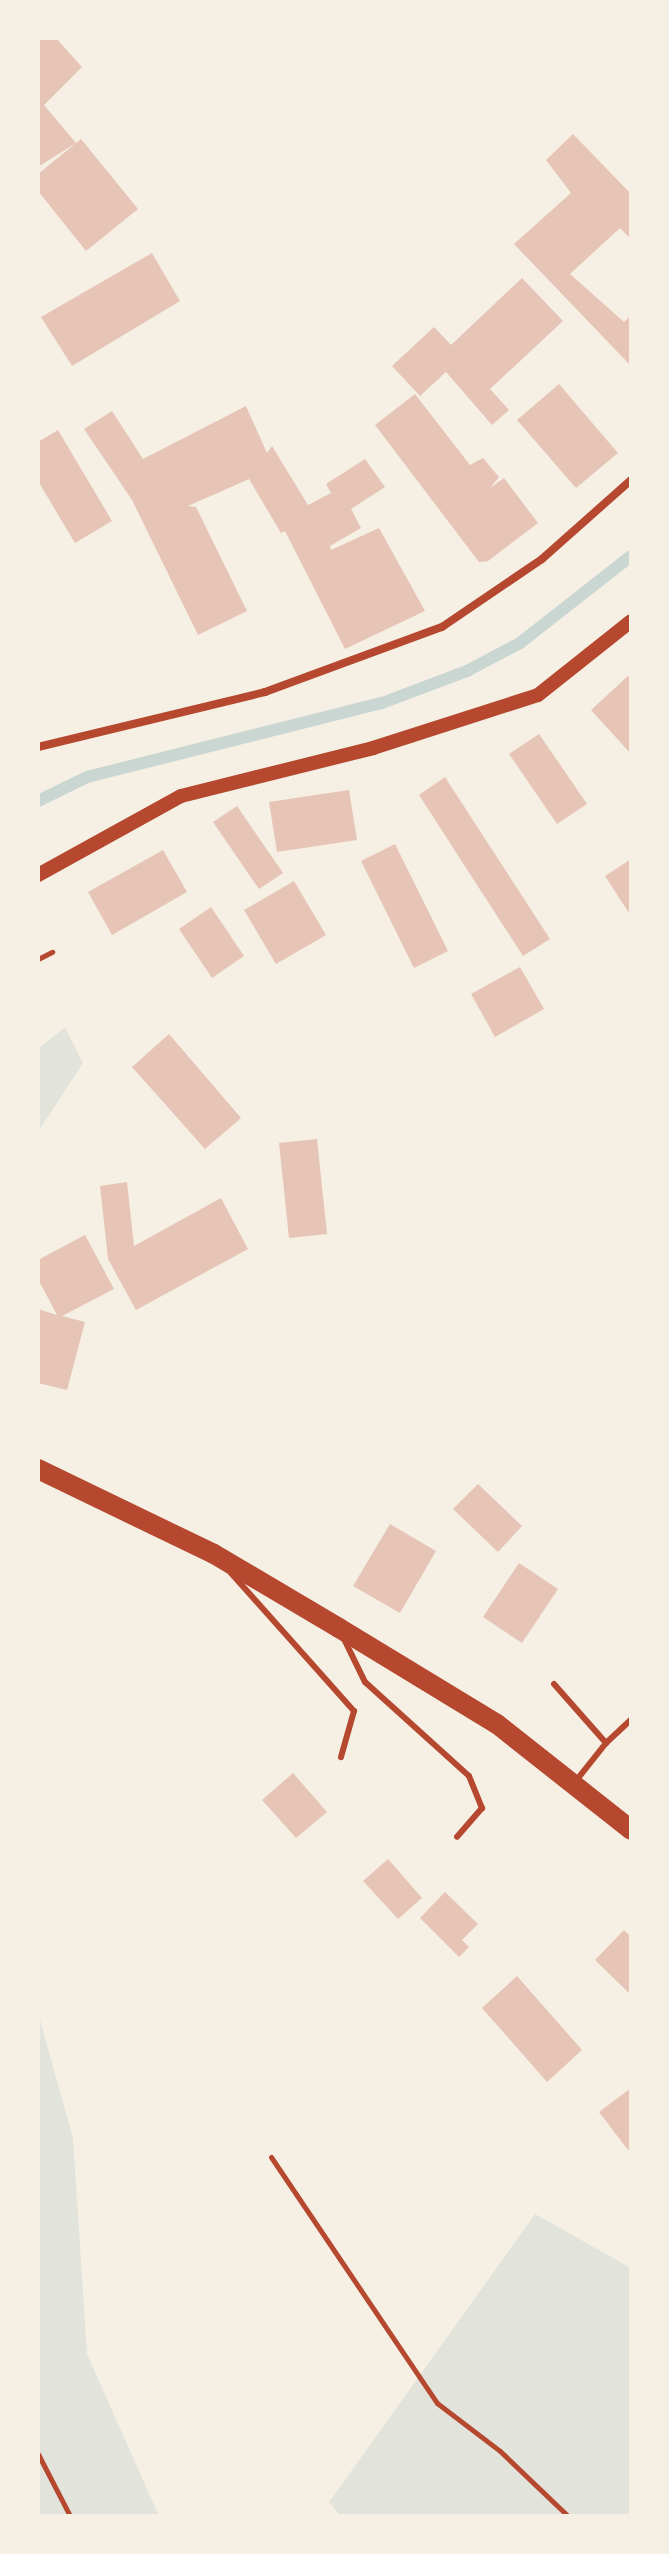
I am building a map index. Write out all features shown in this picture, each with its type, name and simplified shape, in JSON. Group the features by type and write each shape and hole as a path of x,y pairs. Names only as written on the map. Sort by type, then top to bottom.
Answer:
{"main road":[{"path":"38,1469 214,1554 497,1724 575,1782 631,1830"}],"street":[{"path":"38,747 265,692 442,627 542,559 631,480"},
{"path":"38,875 181,796 373,748 538,695 631,621"}],"lane":[{"path":"214,1554 354,1711 341,1757"},
{"path":"339,1628 365,1682 469,1776 482,1808 457,1837"},
{"path":"554,1684 606,1743"},
{"path":"575,1782 606,1743 631,1720"}],"path":[{"path":"38,959 52,952"},
{"path":"271,2157 437,2403 500,2451 568,2516"},
{"path":"38,2454 70,2516"}],"shaded area":[{"path":"65,1027 83,1063 38,1132 38,1049"},
{"path":"38,2013 73,2138 87,2354 159,2516 38,2516"},
{"path":"535,2214 631,2268 631,2516 340,2516 329,2502"}],"building":[{"path":"38,38 56,38 82,67 44,105 76,143 38,167"},
{"path":"573,134 631,194 631,239 620,228 570,274 624,322 631,315 631,366 514,244 571,193 546,160"},
{"path":"81,139 138,209 86,251 38,191 38,174"},
{"path":"152,253 180,301 72,366 41,317"},
{"path":"522,278 563,321 490,389 509,410 492,425 446,372 420,396 392,366 434,327 451,345"},
{"path":"559,384 618,453 576,488 517,420"},
{"path":"415,394 470,465 483,458 499,477 490,488 504,478 538,523 488,561 479,562 375,425"},
{"path":"246,406 267,453 272,446 308,505 331,493 326,484 365,459 385,487 351,509 361,528 330,546 331,550 379,528 425,611 345,649 285,531 281,533 249,479 188,506 196,507 247,611 198,635 132,500 84,429 112,411 143,459"},
{"path":"58,430 112,521 75,543 38,481 38,442"},
{"path":"628,676 631,679 631,754 591,710"},
{"path":"539,734 587,804 557,824 509,754"},
{"path":"445,777 550,939 523,956 419,795"},
{"path":"349,790 357,840 277,852 269,802"},
{"path":"237,806 283,873 259,889 213,822"},
{"path":"395,844 448,951 414,968 361,861"},
{"path":"163,850 187,892 112,935 88,892"},
{"path":"631,859 631,912 629,913 605,876"},
{"path":"294,881 326,935 276,964 244,910"},
{"path":"211,907 244,956 212,978 179,929"},
{"path":"520,967 544,1009 495,1037 471,994"},
{"path":"169,1034 241,1118 205,1149 132,1067"},
{"path":"317,1139 327,1234 289,1238 279,1143"},
{"path":"127,1182 134,1246 221,1198 248,1249 136,1310 108,1259 100,1186"},
{"path":"85,1235 114,1289 62,1316 85,1322 67,1390 38,1383 38,1309 57,1315 38,1279 38,1260"},
{"path":"478,1484 522,1526 498,1552 453,1509"},
{"path":"390,1524 436,1551 400,1613 353,1586"},
{"path":"519,1563 558,1589 522,1643 483,1617"},
{"path":"293,1773 327,1812 296,1838 262,1800"},
{"path":"388,1859 422,1898 398,1919 363,1881"},
{"path":"445,1892 478,1924 462,1940 469,1947 459,1957 420,1918"},
{"path":"624,1930 631,1937 631,1995 595,1960"},
{"path":"517,1976 582,2050 547,2082 482,2008"},
{"path":"631,2088 631,2148 628,2150 599,2112"}],"waterway":[{"path":"38,801 87,777 382,703 467,671 520,643 631,556"}]}
